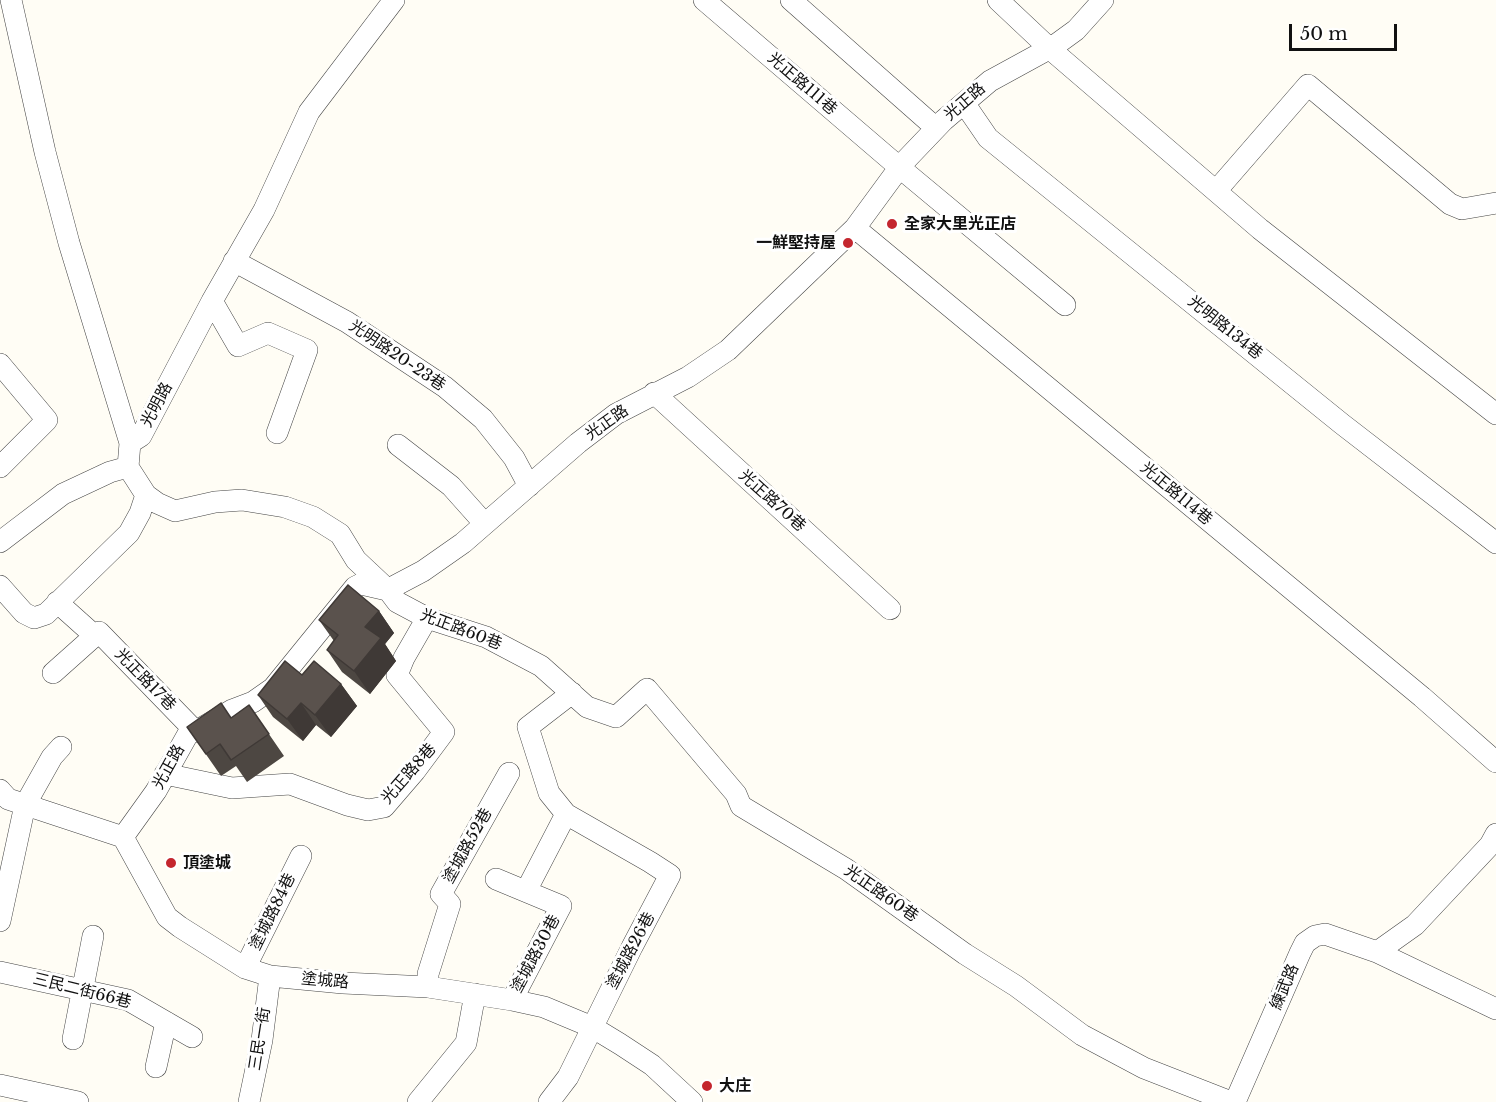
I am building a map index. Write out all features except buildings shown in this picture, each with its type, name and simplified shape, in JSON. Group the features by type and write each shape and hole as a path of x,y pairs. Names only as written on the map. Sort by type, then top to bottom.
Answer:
{"street":[{"name":"光明路","path":"11,0 45,152 69,243 130,443 141,436 212,301 264,210 309,112 394,0"},
{"name":"光正路111巷","path":"704,0 899,168 1065,305"},
{"path":"791,0 936,128"},
{"path":"998,0 1049,48 1260,229 1496,414"},
{"name":"光正路","path":"123,837 165,774 185,738 232,710 253,702 273,688 355,587 361,584 388,590 423,571 463,543 616,414 688,377 737,343 855,228 899,168 936,128 990,81 1076,30 1103,0"},
{"path":"1216,191 1308,85 1450,204 1462,209 1496,203"},
{"name":"光明路134巷","path":"964,104 988,138 1342,424 1496,543"},
{"name":"光正路114巷","path":"855,228 1413,689 1496,762"},
{"name":"光明路20-23巷","path":"234,261 346,322 445,387 483,419 514,458 529,486"},
{"path":"212,301 238,346 268,333 307,351 277,433"},
{"path":"0,364 47,420 0,467"},
{"name":"光正路70巷","path":"654,393 890,609"},
{"path":"0,586 24,613 34,618 46,614 129,533 140,513 146,495 128,467 130,443"},
{"path":"398,445 451,486 484,523"},
{"path":"0,542 63,494 110,472 128,467"},
{"name":"光正路60巷","path":"146,495 175,511 215,502 242,500 285,507 313,517 340,534 356,560 388,590 397,602 427,618 486,637 541,666 587,706 616,717 647,689 736,794 741,806 846,869 965,954 1016,986 1082,1035 1144,1068 1233,1102"},
{"name":"光正路17巷","path":"57,602 95,636 99,632 195,731"},
{"name":"光正路8巷","path":"165,774 232,788 290,784 347,805 368,810 384,807 416,771 444,732 397,675 427,618"},
{"path":"53,673 95,636"},
{"path":"526,891 566,814 549,794 528,727 572,693"},
{"path":"1,912 25,805 53,749"},
{"name":"塗城路52巷","path":"428,987 428,974 450,903 441,894 509,773"},
{"path":"0,790 8,799 123,837"},
{"name":"塗城路26巷","path":"549,1102 568,1077 670,875 566,814"},
{"path":"1377,952 1415,925 1490,845 1496,834"},
{"name":"塗城路","path":"123,837 167,917 245,968 270,976 343,983 428,987 544,1007 592,1027 652,1065 682,1098"},
{"name":"塗城路84巷","path":"245,968 301,856"},
{"name":"塗城路30巷","path":"496,879 561,906 512,1000"},
{"name":"練武路","path":"1233,1102 1300,953 1305,943 1315,936 1325,934 1377,952 1496,1009"},
{"path":"73,1039 93,936"},
{"name":"三民二街66巷","path":"0,972 128,1000 192,1037"},
{"name":"三民一街","path":"249,1102 262,1040 270,976"},
{"path":"418,1102 466,1042 475,994"},
{"path":"156,1067 166,1022"},
{"path":"0,1084 78,1102"}],"place":[{"name":"全家大里光正店","path":"892,224"},
{"name":"一鮮堅持屋","path":"848,243"},
{"name":"頂塗城","path":"171,863"},
{"name":"大庄","path":"707,1086"}]}
